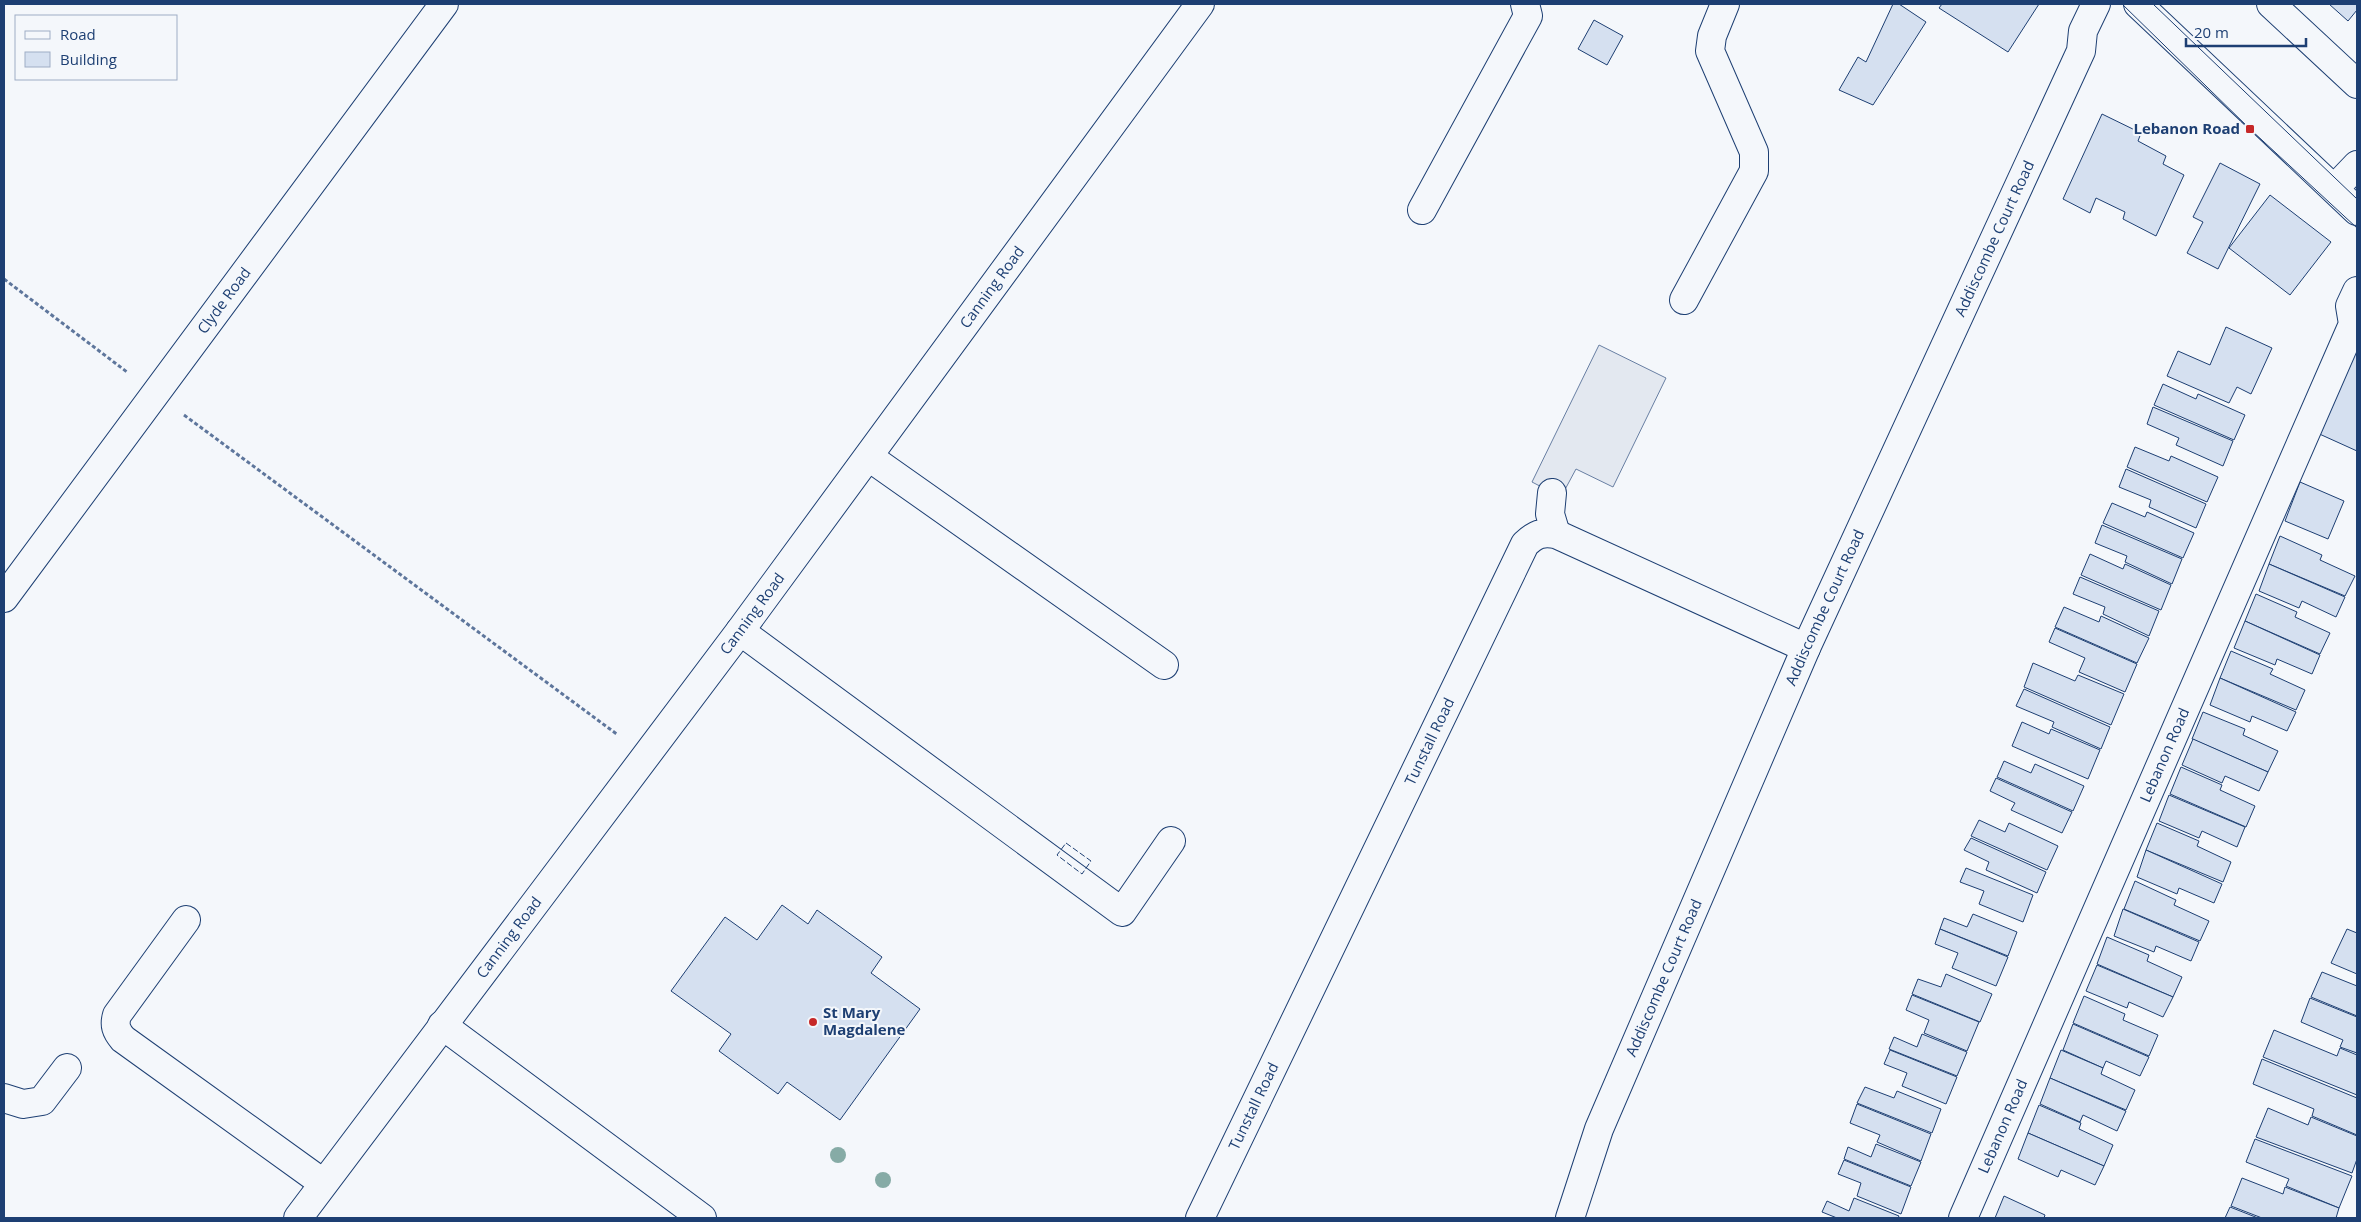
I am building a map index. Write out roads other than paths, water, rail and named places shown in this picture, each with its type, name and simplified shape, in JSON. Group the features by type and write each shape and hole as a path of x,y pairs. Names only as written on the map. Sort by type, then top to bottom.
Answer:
{"street":[{"name":"Clyde Road","path":"4,598 444,4"},
{"name":"Canning Road","path":"298,1218 869,458 1200,4"},
{"path":"1422,210 1528,16 1525,4"},
{"path":"1684,300 1754,170 1754,152 1710,51 1712,36 1724,4"},
{"name":"Addiscombe Court Road","path":"1570,1218 1599,1129 1806,648 2081,51 2083,31 2096,4"},
{"path":"2138,4 2335,188 2357,211"},
{"path":"2271,4 2357,84"},
{"path":"2335,188 2357,165"},
{"name":"Lebanon Road","path":"1963,1218 2353,324 2350,306 2357,291"},
{"path":"869,458 1164,665"},
{"path":"1552,493 1550,514 1556,534 1806,648"},
{"name":"Tunstall Road","path":"1200,1218 1524,544 1534,535 1543,532 1556,534"},
{"path":"740,631 1122,912 1171,841"},
{"path":"186,920 117,1015 115,1023 117,1032 123,1039 323,1183"},
{"path":"442,1025 702,1218"},
{"path":"4,1098 23,1104 42,1101 67,1068"}],"tram line":[{"path":"2122,4 2250,129 2357,228"},
{"path":"2153,4 2357,199"}],"place":[{"name":"Lebanon Road","path":"2250,129"},
{"name":"St Mary Magdalene","path":"813,1022"}]}
